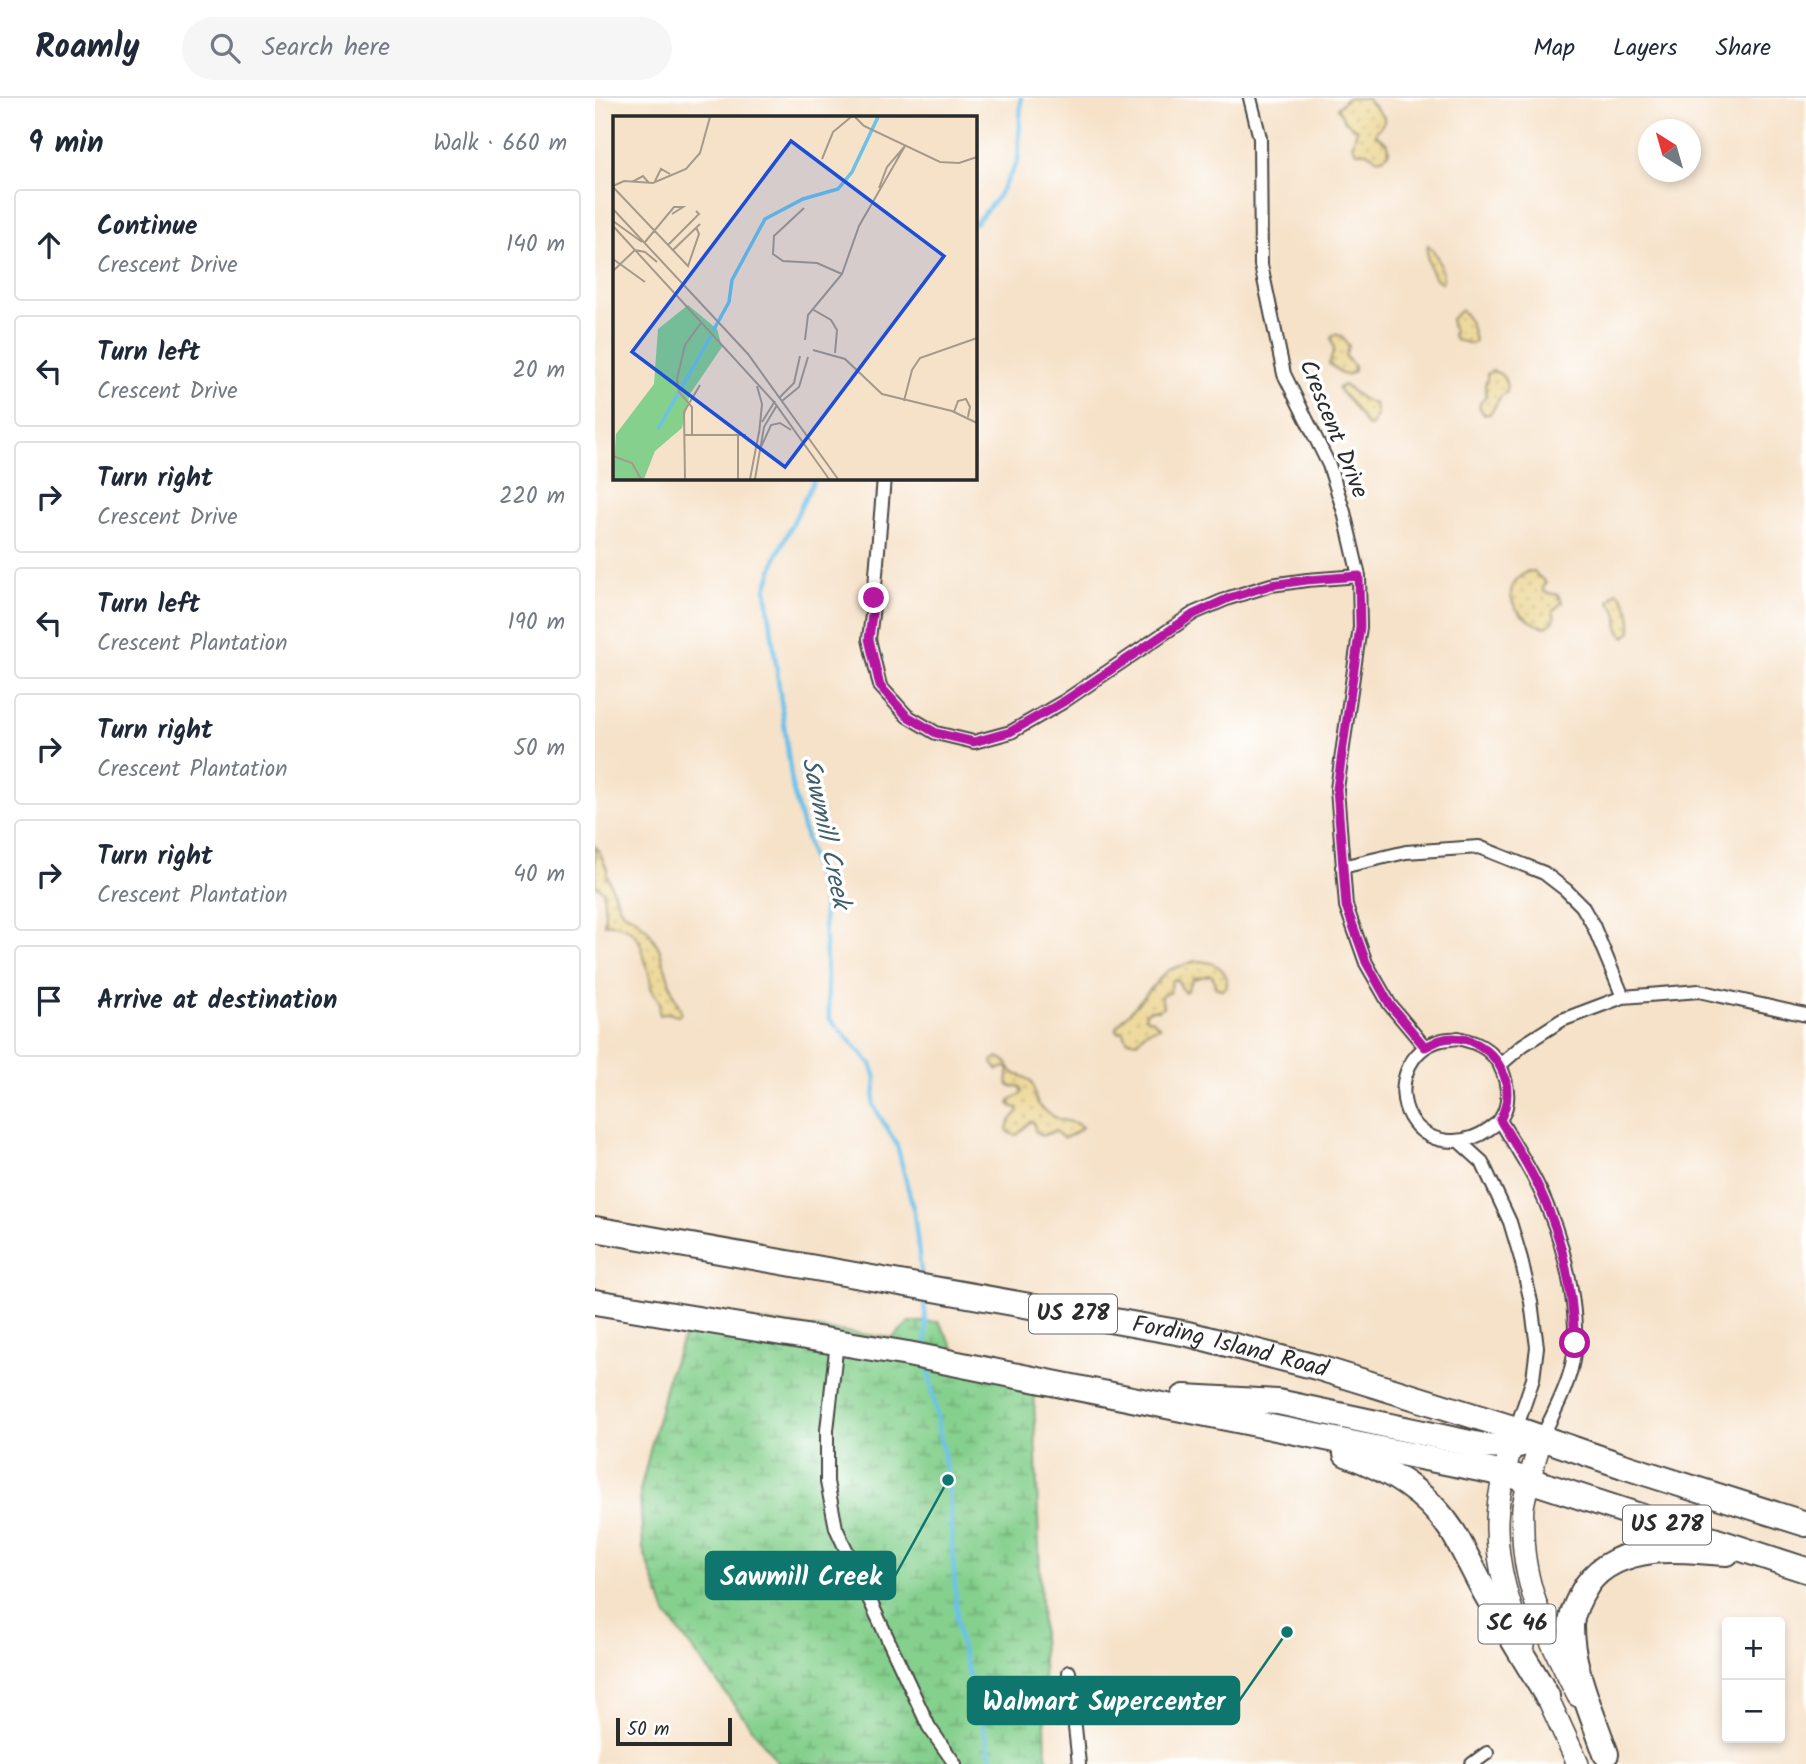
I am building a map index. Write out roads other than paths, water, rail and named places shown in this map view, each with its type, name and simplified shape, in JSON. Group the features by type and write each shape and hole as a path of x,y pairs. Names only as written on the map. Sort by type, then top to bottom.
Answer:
{"highway":[{"name":"Fording Island Road","path":"595,1229 1188,1334 1317,1367 1514,1438 1541,1439 1806,1524"},
{"name":"US 278","path":"595,1302 908,1354 1517,1477 1806,1570"},
{"path":"1104,1393 1278,1402 1484,1446 1514,1438"},
{"path":"1283,1430 1392,1474 1411,1487 1434,1509 1453,1531 1487,1596 1547,1696"},
{"path":"1609,1759 1580,1679 1573,1643 1571,1623 1591,1579 1615,1561 1650,1551 1756,1554"}],"main road":[{"name":"SC 46","path":"1514,1438 1523,1509 1523,1558 1530,1586 1548,1637 1609,1759"},
{"name":"SC 46","path":"1541,1439 1517,1477 1497,1526 1501,1564 1523,1644 1579,1764"}],"street":[{"name":"Crescent Drive","path":"1250,98 1260,138 1261,265 1284,374 1329,465 1344,512 1359,576 1360,627 1337,789 1346,906 1366,962 1390,1005 1425,1047"},
{"path":"884,480 869,639 880,686 907,716 936,733 974,742 1010,732 1021,726 1063,702 1185,619 1229,598 1271,585 1359,576"},
{"path":"1342,867 1406,852 1479,847 1544,873 1582,906 1593,925 1623,998"},
{"path":"1500,1065 1523,1045 1562,1020 1623,998 1699,990 1806,1015"},
{"path":"1458,1038 1475,1042 1489,1051 1500,1065 1507,1094 1504,1111 1500,1120 1484,1133 1460,1142 1443,1140 1427,1134 1414,1123 1406,1108 1402,1091 1405,1074 1413,1059 1425,1047 1441,1040 1458,1038"},
{"path":"1500,1120 1549,1210 1565,1261 1573,1303 1575,1343 1571,1368 1541,1439"},
{"path":"1460,1142 1482,1162 1510,1222 1531,1302 1537,1347 1533,1379 1514,1438"},
{"path":"837,1342 827,1430 827,1482 836,1528 929,1727 955,1764"},
{"path":"1069,1672 1079,1764"},
{"path":"1472,1764 1487,1753"}],"waterway":[{"name":"Sawmill Creek","path":"977,221 997,198 1018,161 1021,98"},
{"name":"Sawmill Creek","path":"814,480 777,555 766,589 793,791 823,900 829,1018 871,1064 876,1078 873,1105 897,1145 914,1212 922,1280"},
{"name":"Sawmill Creek","path":"923,1296 926,1350"},
{"name":"Sawmill Creek","path":"928,1366 948,1480 958,1634 993,1764"}],"place":[{"name":"Sawmill Creek","path":"948,1480"},
{"name":"Walmart Supercenter","path":"1287,1632"}]}
